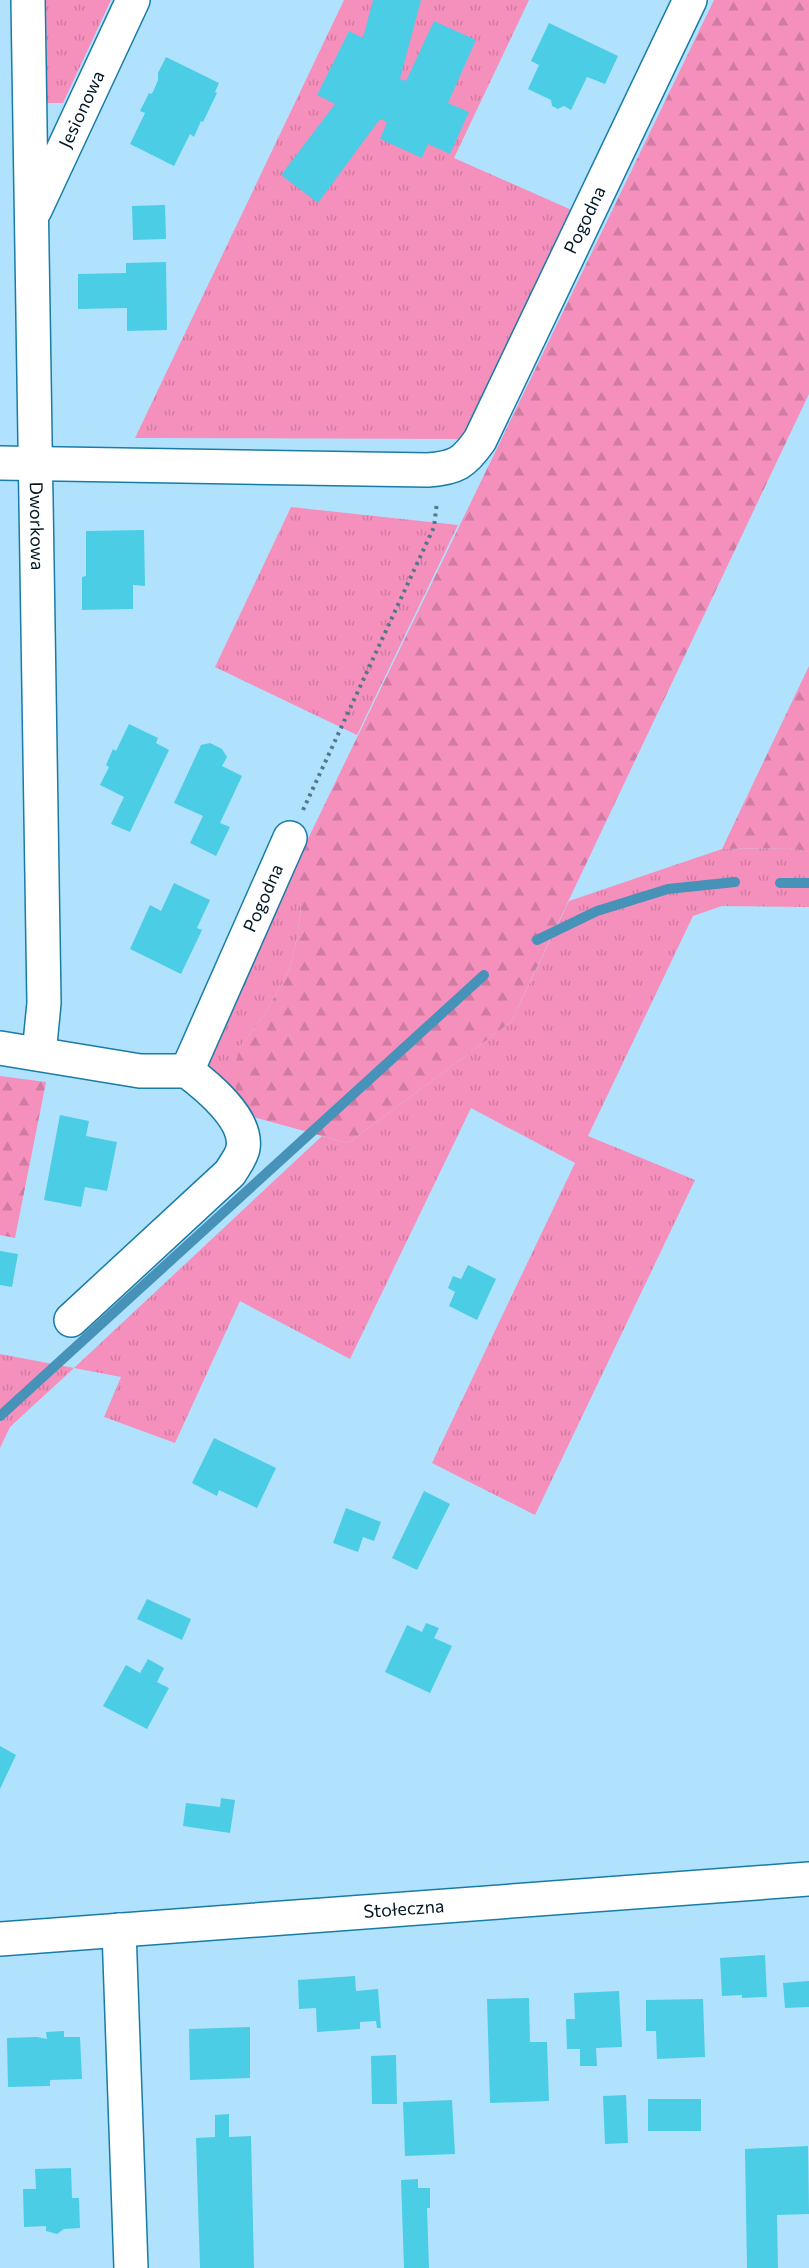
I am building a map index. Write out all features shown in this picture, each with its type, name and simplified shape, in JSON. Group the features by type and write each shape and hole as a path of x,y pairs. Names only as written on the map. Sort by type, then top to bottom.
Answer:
{"street":[{"name":"Dworkowa","path":"28,0 44,1003 39,1054"},
{"name":"Jesionowa","path":"30,219 133,0"},
{"name":"Pogodna","path":"0,463 428,470 449,469 464,459 480,440 690,0"},
{"name":"Pogodna","path":"187,1071 290,838"},
{"path":"0,1048 140,1071 187,1071 220,1099 240,1127 243,1149 230,1173 71,1320"},
{"name":"Stołeczna","path":"0,1939 809,1879"},
{"path":"120,1930 130,2268"}],"path":[{"path":"290,838 434,527 438,505 428,470"}],"green space":[{"path":"46,0 111,0 63,103 47,103"},
{"path":"344,0 529,0 454,158 574,211 465,439 135,438"},
{"path":"714,0 809,0 809,394 511,1022 348,1143 249,1116 239,1105 233,1072 240,1047 265,1014 289,971 301,909 290,876"},
{"path":"291,507 458,525 357,735 215,667"},
{"path":"809,666 809,852 789,848 722,849"},
{"path":"789,848 809,852 809,907 722,906 693,916 588,1136 695,1180 535,1515 432,1463 575,1163 471,1108 350,1359 240,1301 175,1443 104,1417 121,1377 74,1368 322,1136 348,1143 511,1022 569,901 722,849"},
{"path":"290,876 301,908 297,938 289,971 265,1014 240,1047 239,1105 200,1064"},
{"path":"0,1076 46,1082 15,1238 0,1235"},
{"path":"0,1354 74,1368 10,1427 0,1448"}],"building":[{"path":"373,0 421,0 400,79 406,81 434,21 476,40 448,103 469,112 450,154 428,144 422,158 380,139 387,122 380,119 318,203 281,175 335,104 317,95 349,31 363,38"},
{"path":"549,23 618,56 605,84 587,77 571,110 564,106 558,109 552,106 551,100 528,89 539,65 531,61"},
{"path":"166,57 219,83 215,92 217,93 203,122 201,121 194,137 190,134 174,166 130,144 145,113 140,111 149,93 153,92 158,73"},
{"path":"165,205 166,239 133,240 132,206"},
{"path":"166,262 167,330 127,331 127,308 78,309 78,274 126,273 126,263"},
{"path":"144,530 145,586 133,585 133,609 82,610 82,577 86,576 86,531"},
{"path":"129,724 158,738 156,743 169,750 130,832 111,824 124,797 100,785 109,767 106,765 113,749 116,751"},
{"path":"210,743 222,749 227,757 222,766 242,776 220,823 230,827 216,856 190,843 203,816 174,803 201,745"},
{"path":"174,883 210,900 197,928 202,930 181,974 130,949 150,905 161,911"},
{"path":"60,1115 89,1121 86,1136 117,1142 107,1191 85,1187 81,1207 44,1200"},
{"path":"0,1251 18,1254 12,1287 0,1285"},
{"path":"468,1265 496,1279 477,1320 449,1306 455,1292 448,1288 453,1276 461,1279"},
{"path":"214,1438 276,1468 257,1508 219,1490 217,1496 192,1483"},
{"path":"424,1491 450,1504 417,1570 392,1558"},
{"path":"346,1508 381,1522 374,1541 363,1537 358,1552 333,1543"},
{"path":"147,1599 191,1619 182,1640 137,1619"},
{"path":"426,1623 439,1628 434,1638 452,1646 430,1693 385,1672 407,1625 422,1632"},
{"path":"148,1659 164,1668 157,1682 169,1688 147,1729 103,1706 126,1665 140,1673"},
{"path":"0,1746 16,1755 0,1789"},
{"path":"221,1798 235,1800 230,1833 183,1826 186,1803 220,1807"},
{"path":"765,1955 767,1997 722,1996 720,1958"},
{"path":"355,1976 356,1991 378,1989 381,2028 377,2028 376,2021 360,2022 360,2029 317,2032 316,2008 299,2009 298,1980"},
{"path":"809,1981 809,2007 785,2008 783,1983"},
{"path":"619,1991 622,2047 596,2048 597,2066 580,2066 580,2049 567,2049 566,2019 575,2019 574,1993"},
{"path":"529,1998 530,2042 547,2042 549,2101 490,2103 487,1999"},
{"path":"703,1999 705,2057 657,2059 656,2031 646,2031 646,2000"},
{"path":"250,2027 250,2078 190,2080 189,2029"},
{"path":"64,2031 64,2037 80,2037 82,2079 50,2080 50,2086 8,2087 7,2038 47,2039 46,2032"},
{"path":"396,2055 397,2104 372,2104 371,2056"},
{"path":"626,2095 628,2143 605,2144 603,2096"},
{"path":"648,2099 701,2099 701,2131 648,2131"},
{"path":"452,2100 455,2154 405,2156 403,2102"},
{"path":"229,2114 229,2137 251,2136 254,2268 200,2268 196,2138 215,2137 215,2115"},
{"path":"808,2146 809,2214 777,2215 778,2268 747,2268 745,2149"},
{"path":"71,2168 72,2198 79,2198 80,2228 64,2229 57,2234 46,2231 46,2226 24,2227 23,2189 36,2189 35,2169"},
{"path":"418,2179 418,2188 430,2188 430,2208 427,2208 429,2268 404,2268 401,2180"}],"waterway":[{"path":"537,940 597,911 668,889 735,882"},
{"path":"780,883 809,883"},
{"path":"0,1416 484,975"}]}
